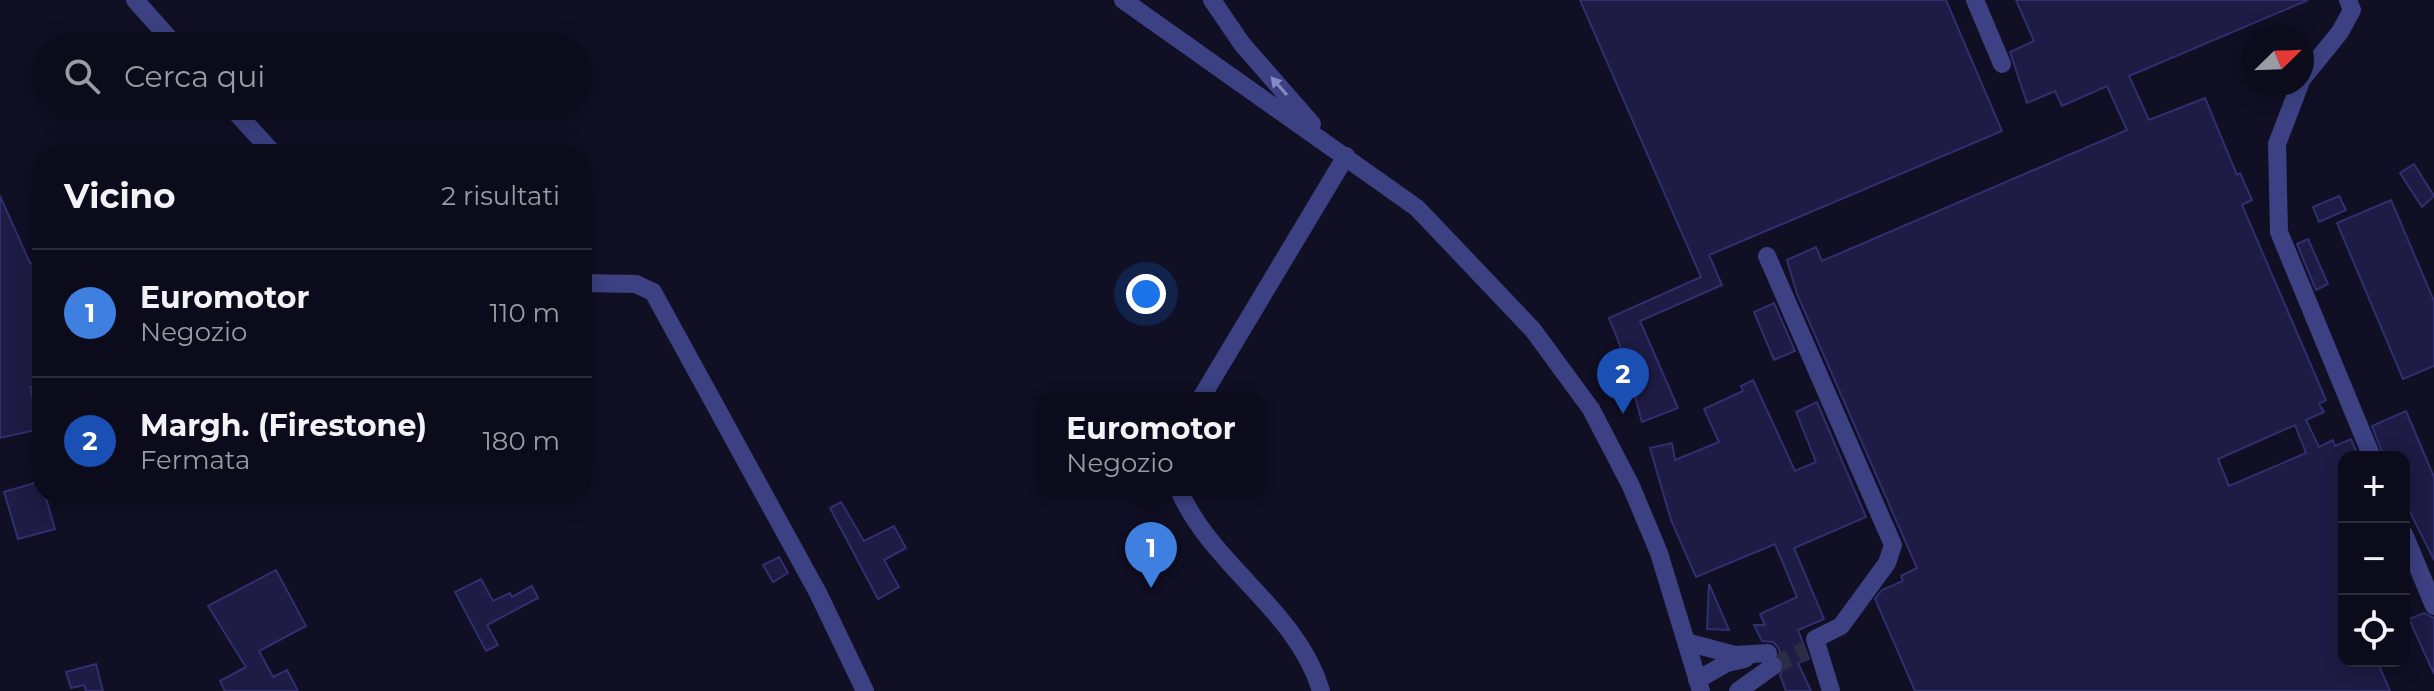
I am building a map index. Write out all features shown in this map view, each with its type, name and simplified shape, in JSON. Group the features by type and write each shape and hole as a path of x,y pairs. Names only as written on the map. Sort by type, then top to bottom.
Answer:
{"street":[{"path":"135,0 164,32"},
{"path":"1123,0 1417,208 1533,330 1591,409 1659,553 1699,686 1727,663 1770,660"},
{"path":"1212,0 1242,44 1330,145"},
{"path":"1975,0 2002,64"},
{"path":"2314,65 2340,32 2352,10 2348,0"},
{"path":"2296,96 2277,144 2279,232 2370,451"},
{"path":"243,120 265,144"},
{"path":"1205,392 1346,156"},
{"path":"1767,256 1893,545 1887,563 1841,626 1808,643 1831,691"},
{"path":"592,283 636,284 653,292 818,593 865,691"},
{"path":"1183,496 1208,536 1289,633 1321,691"},
{"path":"2410,548 2434,606"},
{"path":"1686,642 1735,655 1770,660"},
{"path":"1738,691 1770,660"}],"building":[{"path":"1580,0 1946,0 2002,131 1709,255 1722,285 1640,321 1678,408 1642,422 1623,353 1609,318 1701,277"},
{"path":"2016,0 2308,0 2251,24 2242,24 2242,28 2129,76 2149,120 2205,98 2237,175 2240,173 2252,200 2242,205 2326,400 2319,404 2324,412 2306,420 2319,447 2333,440 2335,446 2351,439 2356,451 2338,451 2338,667 2380,667 2390,691 1915,691 1875,599 1882,590 1903,581 1901,576 1917,568 1797,294 1787,260 1816,247 1822,261 2127,130 2107,86 2062,106 2055,91 2027,103 2010,52 2034,41","holes":["2295,425 2306,453 2229,486 2218,459"]},
{"path":"2414,164 2434,196 2422,207 2400,173"},
{"path":"0,196 32,264 32,431 0,438"},
{"path":"2339,196 2346,210 2319,222 2313,207"},
{"path":"2391,200 2434,301 2434,366 2403,379 2337,223"},
{"path":"2308,239 2328,284 2316,290 2297,244"},
{"path":"1774,303 1795,351 1774,360 1754,312"},
{"path":"1753,380 1795,471 1816,462 1796,412 1817,402 1866,517 1794,548 1824,619 1798,630 1809,659 1798,663 1811,691 1786,691 1780,675 1785,664 1778,647 1773,642 1762,641 1754,625 1765,625 1760,614 1797,597 1775,544 1696,577 1671,520 1650,448 1672,443 1675,460 1719,442 1704,409 1743,391 1741,386"},
{"path":"2406,411 2434,477 2434,560 2410,512 2410,451 2382,451 2372,426"},
{"path":"32,484 32,504 48,504 55,529 18,539 4,492"},
{"path":"841,502 864,541 894,526 906,548 884,560 899,587 878,599 830,508"},
{"path":"779,557 788,573 773,582 763,565"},
{"path":"276,570 306,626 259,651 273,677 287,670 298,691 225,691 220,681 246,667 208,606"},
{"path":"481,579 493,601 510,593 512,597 532,586 538,598 487,625 498,645 486,651 455,592"},
{"path":"1709,584 1729,630 1707,629"},
{"path":"2424,613 2434,618 2434,674 2410,621"},
{"path":"96,664 103,691 86,691 84,685 71,688 66,672"}],"tunnel":[{"path":"1773,666 1806,650"}],"place":[{"name":"Margh. (Firestone)","path":"1623,414"},
{"name":"Euromotor","path":"1151,588"}]}
